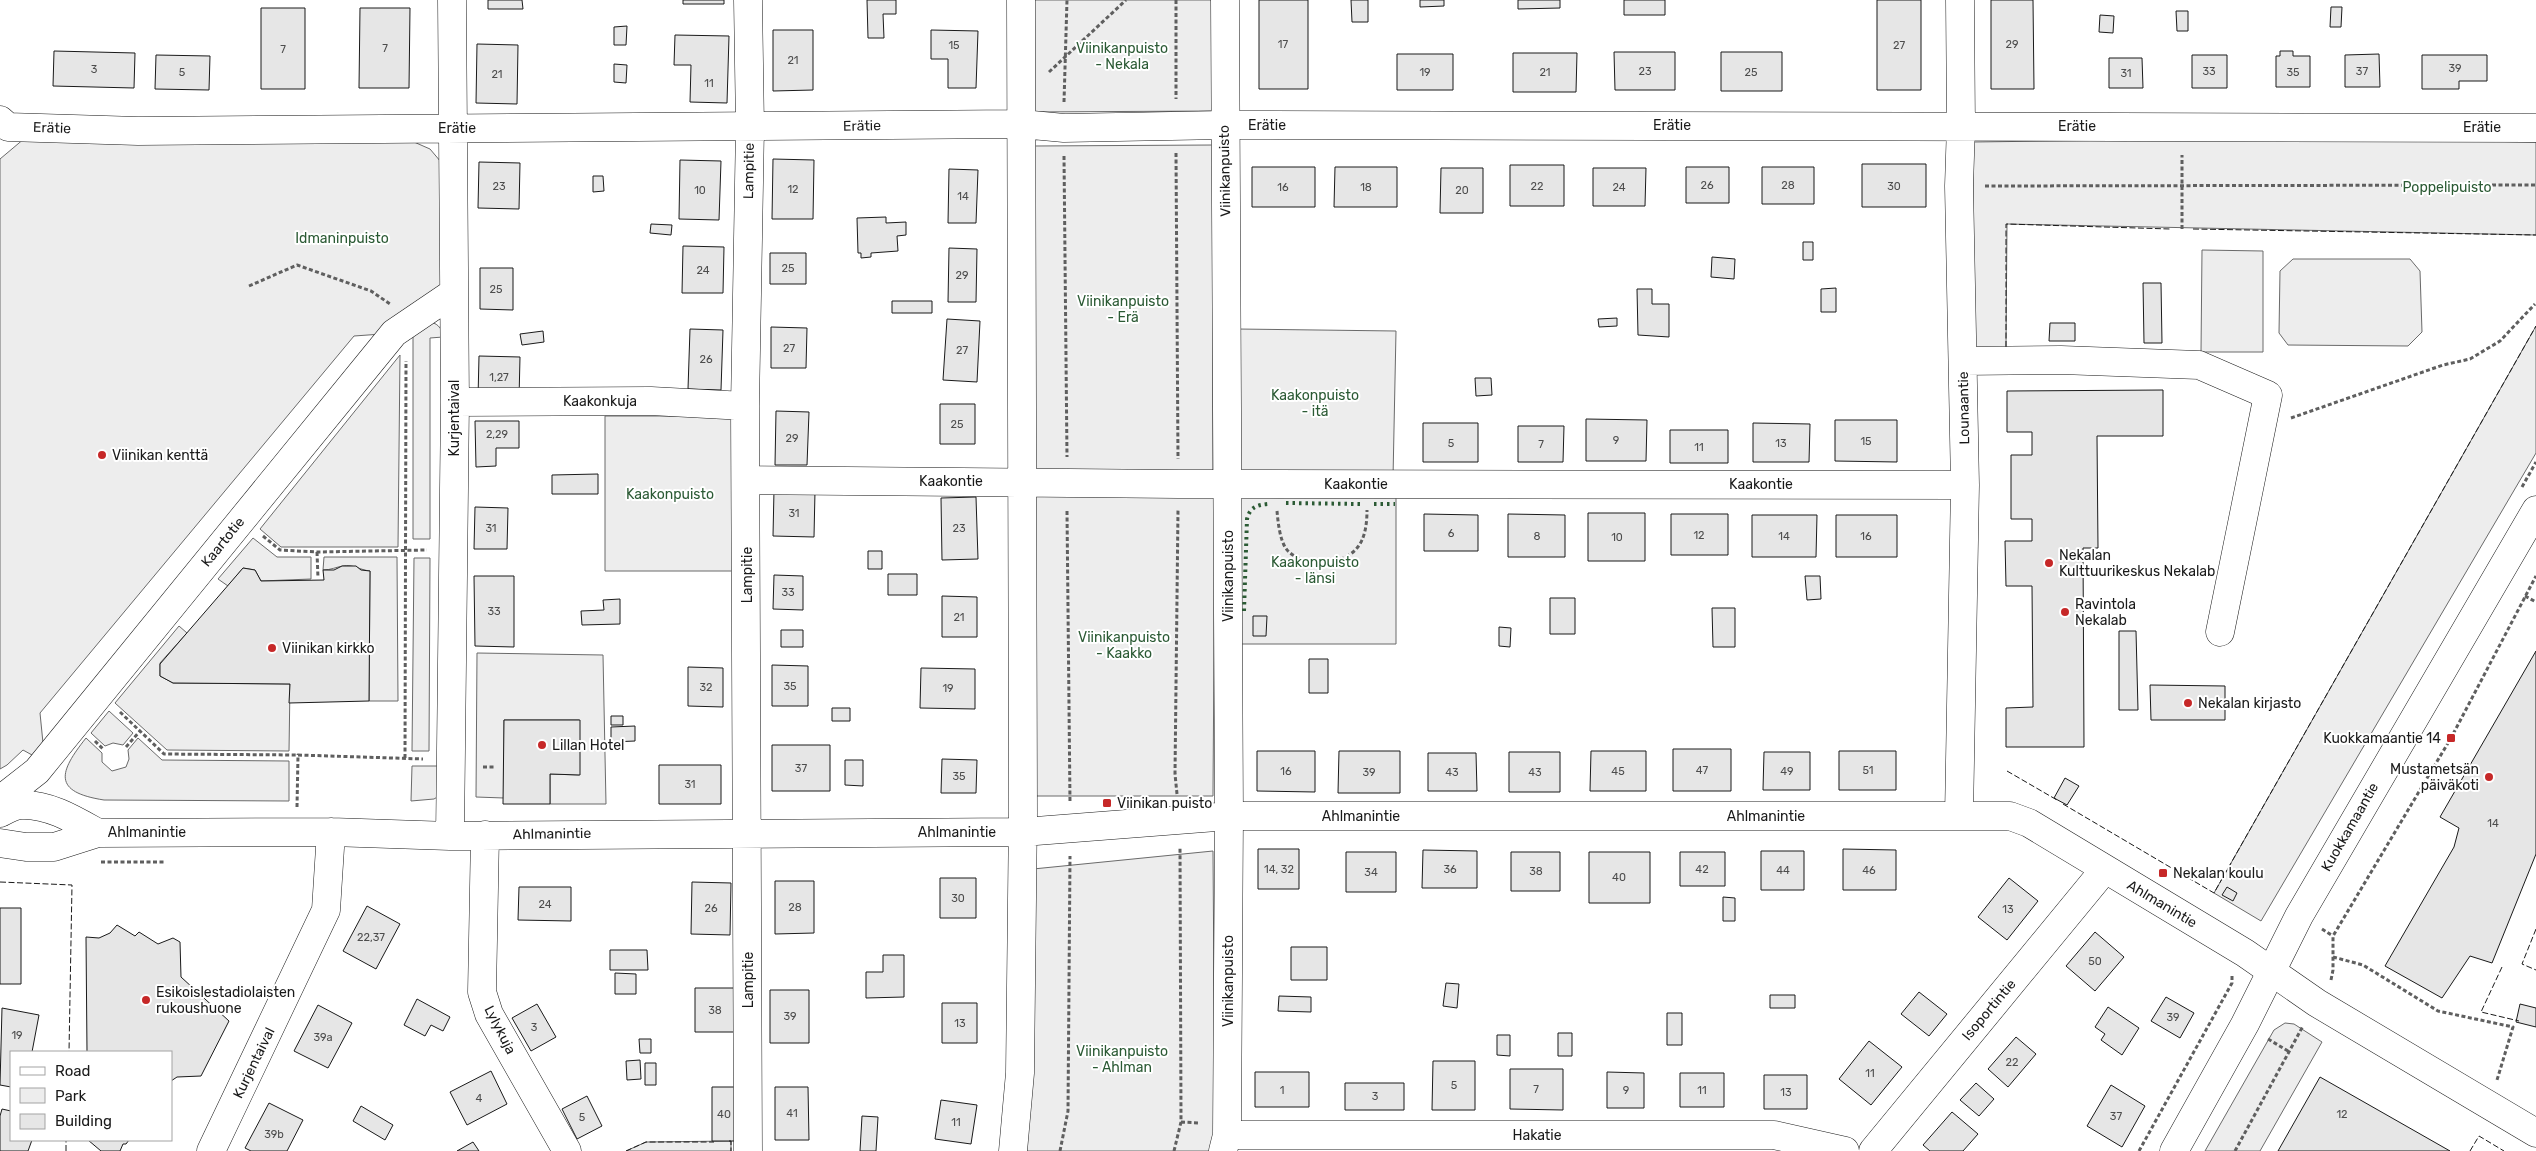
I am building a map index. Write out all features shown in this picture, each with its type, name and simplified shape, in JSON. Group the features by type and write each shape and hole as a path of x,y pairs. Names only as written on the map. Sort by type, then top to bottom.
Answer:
{"street":[{"name":"Kurjentaival","path":"450,836 454,549 454,128 452,0"},
{"name":"Lampitie","path":"748,0 750,127 745,406 748,1151"},
{"path":"1013,1151 1020,1073 1023,843 1022,0"},
{"name":"Viinikanpuisto","path":"1225,0 1224,125 1229,816 1225,1143"},
{"name":"Lounaantie","path":"1959,816 1965,485 1959,186 1961,126 1960,0"},
{"name":"Erätie","path":"0,120 8,126 138,131 750,127 1021,111 1064,128 1176,125 2536,128"},
{"name":"Kaartotie","path":"0,800 37,771 394,333 454,293"},
{"path":"1963,360 2061,360 2199,364 2268,395 2220,632"},
{"name":"Kaakonkuja","path":"454,402 651,401 745,406"},
{"name":"Kaakontie","path":"746,480 1022,481 1178,484 1965,485"},
{"name":"Kuokkamaantie","path":"2174,1151 2245,1024 2270,970 2413,717 2536,510"},
{"name":"Ahlmanintie","path":"0,813 20,805 44,808 60,813 98,833"},
{"name":"Ahlmanintie","path":"0,843 26,847 54,847 98,833 331,832 450,836 748,833 1023,843 1071,828 1229,816 1994,815 2018,818 2270,970 2317,1002 2536,1133"},
{"name":"Kurjentaival","path":"211,1151 326,910 331,832"},
{"name":"Lylykuja","path":"485,835 482,992 489,1014 567,1151"},
{"name":"Isoportintie","path":"1873,1151 2105,870"},
{"name":"Hakatie","path":"1225,1143 1774,1135 1845,1151"}],"path":[{"path":"1060,1151 1068,1111 1071,828 1064,128 1067,0"},
{"path":"1021,111 1066,57 1126,0"},
{"path":"1176,0 1178,484 1175,774 1178,820"},
{"path":"2182,126 2182,229"},
{"path":"1959,186 2536,185"},
{"path":"249,286 297,265 371,291 391,305 406,325"},
{"path":"2261,429 2443,365 2455,364 2470,358 2500,340 2536,303"},
{"path":"406,353 406,758"},
{"path":"1275,484 1279,526 1287,550 1300,560 1319,564 1345,557 1362,542 1367,523 1367,484"},
{"path":"259,534 280,550 407,552 454,549"},
{"path":"317,552 318,578"},
{"path":"2235,1151 2331,980 2333,936 2451,738 2536,576"},
{"path":"2525,596 2536,602"},
{"path":"115,707 164,754 298,755 452,760"},
{"path":"126,747 140,731"},
{"path":"297,807 298,755"},
{"path":"483,767 496,767"},
{"path":"1023,843 1070,855 1079,854"},
{"path":"1171,846 1180,845 1180,1122 1174,1151"},
{"path":"95,862 174,862"},
{"path":"2333,957 2364,965 2438,1011 2513,1027 2497,1080"},
{"path":"2139,1151 2232,983 2232,977 2223,972"}],"green space":[{"name":"Viinikanpuisto - Nekala","path":"1032,0 1213,0 1212,111 1030,112"},
{"name":"Idmaninpuisto","path":"25,138 414,142 430,149 441,162 442,287 382,334 354,336 40,713 43,743 32,755 23,750 0,769 0,159"},
{"name":"Poppelipuisto","path":"2287,138 2536,142 2536,235 2007,224 2006,347 1972,366 1973,142"},
{"name":"Viinikanpuisto - Erä","path":"1213,145 1213,473 1034,473 1034,146"},
{"path":"2202,250 2263,251 2263,352 2201,352"},
{"path":"2293,259 2410,259 2420,271 2422,332 2408,346 2288,345 2279,333 2280,271"},
{"path":"427,321 438,326 443,337 430,338 430,539 413,539 413,330"},
{"path":"2536,326 2536,453 2261,921 2214,893"},
{"name":"Kaakonpuisto - itä","path":"1237,329 1396,331 1393,478 1235,475"},
{"path":"400,355 398,547 281,547 260,529"},
{"name":"Kaakonpuisto","path":"605,416 735,416 735,571 605,571"},
{"name":"Viinikanpuisto - Kaakko","path":"1035,493 1215,493 1213,796 1034,796"},
{"name":"Kaakonpuisto - länsi","path":"1235,497 1396,497 1396,644 1235,644"},
{"path":"253,538 277,557 311,557 311,579 261,581 255,570 243,568 228,586 218,579"},
{"path":"324,557 397,557 398,701 369,701 370,571 353,566 340,566 323,570"},
{"path":"414,558 430,558 429,751 412,751"},
{"path":"179,626 187,633 160,663 160,676 173,683 290,684 289,751 167,750 115,703"},
{"path":"477,653 603,655 606,804 550,804 550,774 579,775 579,720 504,720 504,798 476,797"},
{"path":"109,711 133,733 123,745 113,743 105,746 91,733"},
{"path":"86,738 102,753 102,762 112,771 126,767 129,759 128,750 138,738 162,760 289,761 289,801 104,800 87,796 75,792 68,786 65,779 70,761"},
{"path":"412,766 444,766 439,796 434,799 411,801"},
{"name":"Viinikanpuisto - Ahlman","path":"1213,851 1215,1133 1211,1151 1024,1151 1033,869"},
{"path":"2285,1023 2294,1024 2322,1042 2260,1151 2205,1151 2274,1030"},
{"path":"731,1141 731,1151 626,1151 646,1142"}],"building":[{"path":"488,0 522,0 523,9 488,9"},
{"path":"683,0 724,0 724,4 683,4"},
{"path":"867,0 896,0 896,14 883,14 884,38 868,38"},
{"path":"1259,0 1308,0 1308,89 1259,89"},
{"path":"1351,0 1368,0 1368,22 1352,22"},
{"path":"1420,0 1444,0 1444,6 1420,7"},
{"path":"1518,0 1560,0 1560,8 1518,9"},
{"path":"1624,0 1665,0 1665,15 1624,15"},
{"path":"1877,0 1921,0 1921,90 1877,90"},
{"path":"1991,0 2033,0 2034,89 1991,89"},
{"path":"2331,7 2342,7 2341,27 2330,27"},
{"path":"261,8 305,8 305,89 261,89"},
{"path":"360,8 410,8 409,88 359,88"},
{"path":"2176,11 2188,11 2188,31 2177,31"},
{"path":"2100,15 2114,16 2113,33 2099,32"},
{"path":"627,26 626,45 614,45 614,27"},
{"path":"773,30 813,30 813,90 773,91"},
{"path":"931,30 978,31 976,88 948,88 948,59 931,59"},
{"path":"675,35 729,36 727,103 690,102 691,65 674,65"},
{"path":"477,44 518,45 517,104 476,103"},
{"path":"54,51 135,53 134,88 53,86"},
{"path":"2280,51 2293,51 2293,56 2310,56 2310,87 2276,87 2276,56 2280,56"},
{"path":"1614,52 1675,52 1675,90 1615,90"},
{"path":"1721,52 1782,52 1782,91 1721,91"},
{"path":"1513,53 1577,53 1576,92 1513,92"},
{"path":"1397,54 1453,54 1453,90 1397,90"},
{"path":"2379,54 2380,87 2345,87 2345,55"},
{"path":"156,55 210,56 209,90 155,89"},
{"path":"2192,55 2227,55 2227,88 2192,88"},
{"path":"2422,55 2487,55 2487,81 2459,81 2459,89 2422,89"},
{"path":"2109,58 2142,58 2143,88 2109,88"},
{"path":"614,64 627,65 626,83 614,82"},
{"path":"773,159 814,160 813,219 772,219"},
{"path":"680,160 721,161 719,220 679,219"},
{"path":"479,162 520,163 519,209 478,208"},
{"path":"1862,164 1926,164 1926,207 1862,207"},
{"path":"1510,165 1564,165 1564,206 1510,206"},
{"path":"1252,167 1315,167 1315,207 1252,207"},
{"path":"1335,167 1397,167 1397,207 1334,207"},
{"path":"1686,167 1729,167 1729,203 1686,203"},
{"path":"1762,167 1814,167 1814,204 1762,204"},
{"path":"1441,168 1483,168 1483,213 1440,213"},
{"path":"1593,168 1646,168 1645,206 1593,206"},
{"path":"949,169 978,170 976,223 948,223"},
{"path":"593,176 603,176 604,191 593,192"},
{"path":"886,217 886,223 906,222 906,235 897,236 898,251 871,253 871,257 861,258 861,253 858,253 857,218"},
{"path":"651,224 672,225 671,235 650,233"},
{"path":"1803,242 1813,242 1813,260 1803,260"},
{"path":"683,246 724,247 723,293 682,293"},
{"path":"949,248 977,249 976,302 948,302"},
{"path":"770,253 806,253 806,284 770,284"},
{"path":"1712,257 1735,259 1734,279 1711,277"},
{"path":"480,268 513,268 513,310 480,309"},
{"path":"2143,283 2161,283 2162,343 2144,343"},
{"path":"1836,288 1836,312 1821,312 1821,289"},
{"path":"1637,289 1652,289 1652,304 1669,304 1669,337 1638,335"},
{"path":"892,301 932,301 932,313 892,313"},
{"path":"1617,318 1617,326 1599,327 1598,319"},
{"path":"947,319 980,321 977,382 943,380"},
{"path":"2050,323 2075,323 2075,341 2049,341"},
{"path":"771,327 807,328 806,368 771,368"},
{"path":"690,329 723,330 721,390 688,389"},
{"path":"543,331 544,342 522,345 520,334"},
{"path":"479,356 520,357 519,399 478,398"},
{"path":"1475,378 1491,378 1492,395 1476,396"},
{"path":"2163,390 2163,436 2097,436 2098,548 2083,548 2084,747 2006,747 2006,708 2033,707 2032,586 2006,586 2005,541 2032,541 2032,519 2011,519 2011,455 2032,455 2032,432 2007,432 2007,391"},
{"path":"940,404 975,404 975,444 940,444"},
{"path":"776,411 809,412 807,465 775,465"},
{"path":"1586,419 1647,420 1646,461 1586,461"},
{"path":"1835,420 1897,420 1897,462 1835,461"},
{"path":"475,421 519,421 519,448 496,448 496,466 476,467"},
{"path":"1423,423 1478,423 1478,462 1423,462"},
{"path":"1753,423 1810,424 1809,462 1753,462"},
{"path":"1518,426 1564,426 1563,462 1518,462"},
{"path":"1670,430 1728,430 1728,463 1670,463"},
{"path":"598,474 598,494 552,494 552,475"},
{"path":"774,490 815,491 814,537 773,536"},
{"path":"976,497 978,559 942,560 941,498"},
{"path":"475,507 508,508 507,549 474,549"},
{"path":"1588,513 1645,513 1645,561 1588,561"},
{"path":"1424,514 1478,515 1478,551 1424,551"},
{"path":"1508,514 1565,515 1565,557 1508,557"},
{"path":"1671,514 1728,514 1728,555 1671,555"},
{"path":"1752,515 1817,515 1816,557 1752,557"},
{"path":"1836,515 1897,515 1897,557 1836,557"},
{"path":"868,551 882,551 882,569 868,569"},
{"name":"Viinikan kirkko","path":"342,566 356,566 361,570 370,571 369,701 289,703 290,684 173,683 160,676 160,664 243,568 255,570 261,581 324,580 323,570 334,570"},
{"path":"888,574 917,574 917,595 888,595"},
{"path":"774,575 803,576 803,610 773,609"},
{"path":"474,576 514,576 514,647 475,646"},
{"path":"1805,576 1820,576 1821,599 1807,600"},
{"path":"942,596 977,597 977,637 942,637"},
{"path":"1550,598 1575,598 1575,634 1550,634"},
{"path":"620,599 620,624 582,625 581,611 604,610 603,600"},
{"path":"1712,608 1735,608 1735,647 1713,647"},
{"path":"1253,616 1267,616 1266,636 1253,636"},
{"path":"1499,627 1511,628 1510,647 1499,646"},
{"path":"781,630 803,630 803,647 781,647"},
{"path":"2119,631 2136,631 2138,710 2119,710"},
{"path":"2536,651 2536,854 2492,963 2470,956 2442,998 2385,966 2454,847 2459,828 2440,817"},
{"path":"1309,659 1328,659 1328,693 1309,693"},
{"path":"772,665 808,666 808,706 772,706"},
{"path":"688,667 723,668 723,707 688,706"},
{"path":"921,668 975,669 975,709 920,708"},
{"name":"Nekalan kirjasto","path":"2150,685 2225,686 2225,720 2151,720"},
{"path":"832,708 850,708 850,721 832,721"},
{"path":"611,716 623,716 623,725 611,725"},
{"name":"Lillan Hotel","path":"504,720 580,720 580,775 550,774 550,804 503,804"},
{"path":"635,726 635,741 611,742 611,727"},
{"path":"772,745 830,745 830,791 772,791"},
{"path":"1673,749 1731,749 1731,791 1673,791"},
{"path":"1257,751 1315,751 1315,792 1257,791"},
{"path":"1339,751 1400,751 1400,793 1338,793"},
{"path":"1591,751 1646,751 1646,791 1590,791"},
{"path":"1839,751 1896,751 1896,790 1839,790"},
{"path":"1509,752 1560,752 1560,792 1509,792"},
{"path":"1764,752 1810,752 1810,790 1763,790"},
{"path":"1428,753 1476,753 1477,791 1428,791"},
{"path":"942,759 977,760 976,793 941,793"},
{"path":"845,760 863,760 863,786 845,785"},
{"path":"659,765 721,765 721,804 659,804"},
{"path":"2065,778 2079,786 2067,805 2054,798"},
{"path":"1258,849 1299,849 1299,889 1258,889"},
{"path":"1843,849 1896,850 1896,890 1843,890"},
{"path":"1423,850 1477,851 1477,888 1422,888"},
{"path":"1761,851 1804,851 1804,890 1761,890"},
{"path":"1346,852 1396,852 1396,892 1346,892"},
{"path":"1511,852 1560,852 1560,891 1511,891"},
{"path":"1589,852 1650,852 1650,903 1589,903"},
{"path":"1680,852 1725,852 1725,886 1680,886"},
{"path":"940,878 976,878 976,918 940,918"},
{"path":"2009,878 2038,901 2007,940 1978,917"},
{"path":"775,881 814,881 814,933 775,934"},
{"path":"692,882 731,883 730,935 691,934"},
{"path":"519,887 571,887 571,921 518,920"},
{"path":"2227,887 2237,893 2233,901 2222,895"},
{"path":"1723,897 1735,898 1735,921 1723,921"},
{"path":"367,906 400,924 376,969 343,951"},
{"path":"0,908 21,908 21,984 0,984"},
{"name":"Esikoislestadiolaisten rukoushuone","path":"117,925 135,936 139,932 158,944 173,938 180,942 181,977 229,1021 201,1076 177,1077 172,1080 172,1051 87,1051 86,937 99,938 110,933"},
{"path":"2095,932 2124,957 2095,991 2066,966"},
{"path":"1291,947 1327,947 1327,980 1291,980"},
{"path":"610,950 647,950 648,970 610,970"},
{"path":"883,955 904,955 904,997 866,998 866,972 883,972"},
{"path":"615,973 636,974 636,994 615,994"},
{"path":"1446,983 1459,984 1457,1008 1443,1006"},
{"path":"695,988 734,988 734,1032 695,1032"},
{"path":"770,990 809,990 809,1043 770,1043"},
{"path":"1919,992 1947,1014 1929,1036 1901,1014"},
{"path":"1770,995 1795,995 1795,1008 1770,1008"},
{"path":"1279,996 1311,997 1311,1012 1278,1011"},
{"path":"2166,997 2194,1013 2180,1038 2151,1021"},
{"path":"417,999 450,1017 443,1031 431,1025 425,1036 404,1025"},
{"path":"942,1003 977,1003 977,1043 942,1043"},
{"path":"537,1004 556,1037 531,1051 512,1018"},
{"path":"2520,1004 2536,1008 2536,1027 2516,1022"},
{"path":"318,1005 352,1023 328,1068 294,1051"},
{"path":"2108,1007 2139,1028 2122,1055 2101,1040 2105,1034 2095,1027"},
{"path":"2,1008 39,1015 32,1051 10,1051 10,1087 0,1085"},
{"path":"1667,1013 1682,1013 1682,1045 1667,1045"},
{"path":"1558,1033 1572,1033 1572,1056 1558,1056"},
{"path":"1497,1035 1510,1035 1510,1056 1497,1055"},
{"path":"2016,1037 2036,1054 2008,1087 1988,1069"},
{"path":"639,1039 651,1039 651,1053 640,1053"},
{"path":"1869,1041 1902,1067 1871,1105 1839,1079"},
{"path":"640,1060 641,1079 627,1080 626,1061"},
{"path":"1433,1061 1475,1061 1475,1110 1432,1110"},
{"path":"645,1063 656,1063 656,1085 645,1085"},
{"path":"1510,1069 1563,1069 1563,1110 1510,1109"},
{"path":"491,1071 507,1104 467,1125 450,1092"},
{"path":"1255,1072 1309,1072 1309,1107 1255,1107"},
{"path":"1607,1072 1644,1073 1644,1108 1607,1108"},
{"path":"1680,1073 1724,1073 1724,1107 1680,1107"},
{"path":"1764,1075 1807,1075 1807,1109 1764,1109"},
{"path":"2320,1077 2450,1151 2278,1151"},
{"path":"1345,1083 1404,1083 1404,1110 1345,1110"},
{"path":"1976,1083 1994,1099 1979,1116 1960,1100"},
{"path":"2111,1085 2145,1106 2122,1147 2087,1126"},
{"path":"712,1087 736,1087 736,1141 712,1141"},
{"path":"775,1087 808,1087 809,1140 775,1140"},
{"path":"587,1096 602,1126 577,1139 562,1109"},
{"path":"941,1100 977,1105 971,1144 935,1139"},
{"path":"269,1103 303,1120 287,1151 251,1151 245,1148"},
{"path":"361,1106 393,1125 385,1140 353,1121"},
{"path":"2,1109 10,1111 10,1141 32,1141 28,1151 0,1151 0,1116"},
{"path":"1952,1112 1978,1134 1963,1151 1930,1151 1923,1145"},
{"path":"862,1116 878,1117 876,1151 860,1151"},
{"path":"89,1141 128,1141 123,1144 120,1151 101,1151"},
{"path":"473,1142 479,1151 457,1151"}],"hedge":[{"path":"1286,503 1360,504"},
{"path":"1244,611 1247,519 1254,507 1268,504"},
{"path":"1374,504 1395,504"}],"fence":[{"path":"2006,347 2006,224 2170,229"},
{"path":"2193,229 2536,235"},
{"path":"2063,804 2214,893 2536,326"},
{"path":"2007,771 2057,800"},
{"path":"0,882 72,885 69,1051"},
{"path":"2536,929 2522,964 2536,970"},
{"path":"2502,967 2481,1012 2519,1021"},
{"path":"2470,1151 2479,1136 2504,1151"},
{"path":"66,1141 66,1151"},
{"path":"729,1141 731,1141 731,1151"},
{"path":"626,1151 646,1142 714,1142"}],"place":[{"name":"Viinikan kenttä","path":"102,455"},
{"name":"Nekalan Kulttuurikeskus Nekalab","path":"2049,563"},
{"name":"Ravintola Nekalab","path":"2065,612"},
{"name":"Viinikan kirkko","path":"272,648"},
{"name":"Nekalan kirjasto","path":"2188,703"},
{"name":"Kuokkamaantie 14","path":"2451,738"},
{"name":"Lillan Hotel","path":"542,745"},
{"name":"Mustametsän päiväkoti","path":"2489,777"},
{"name":"Viinikan puisto","path":"1107,803"},
{"name":"Nekalan koulu","path":"2163,873"},
{"name":"Esikoislestadiolaisten rukoushuone","path":"146,1000"}]}
